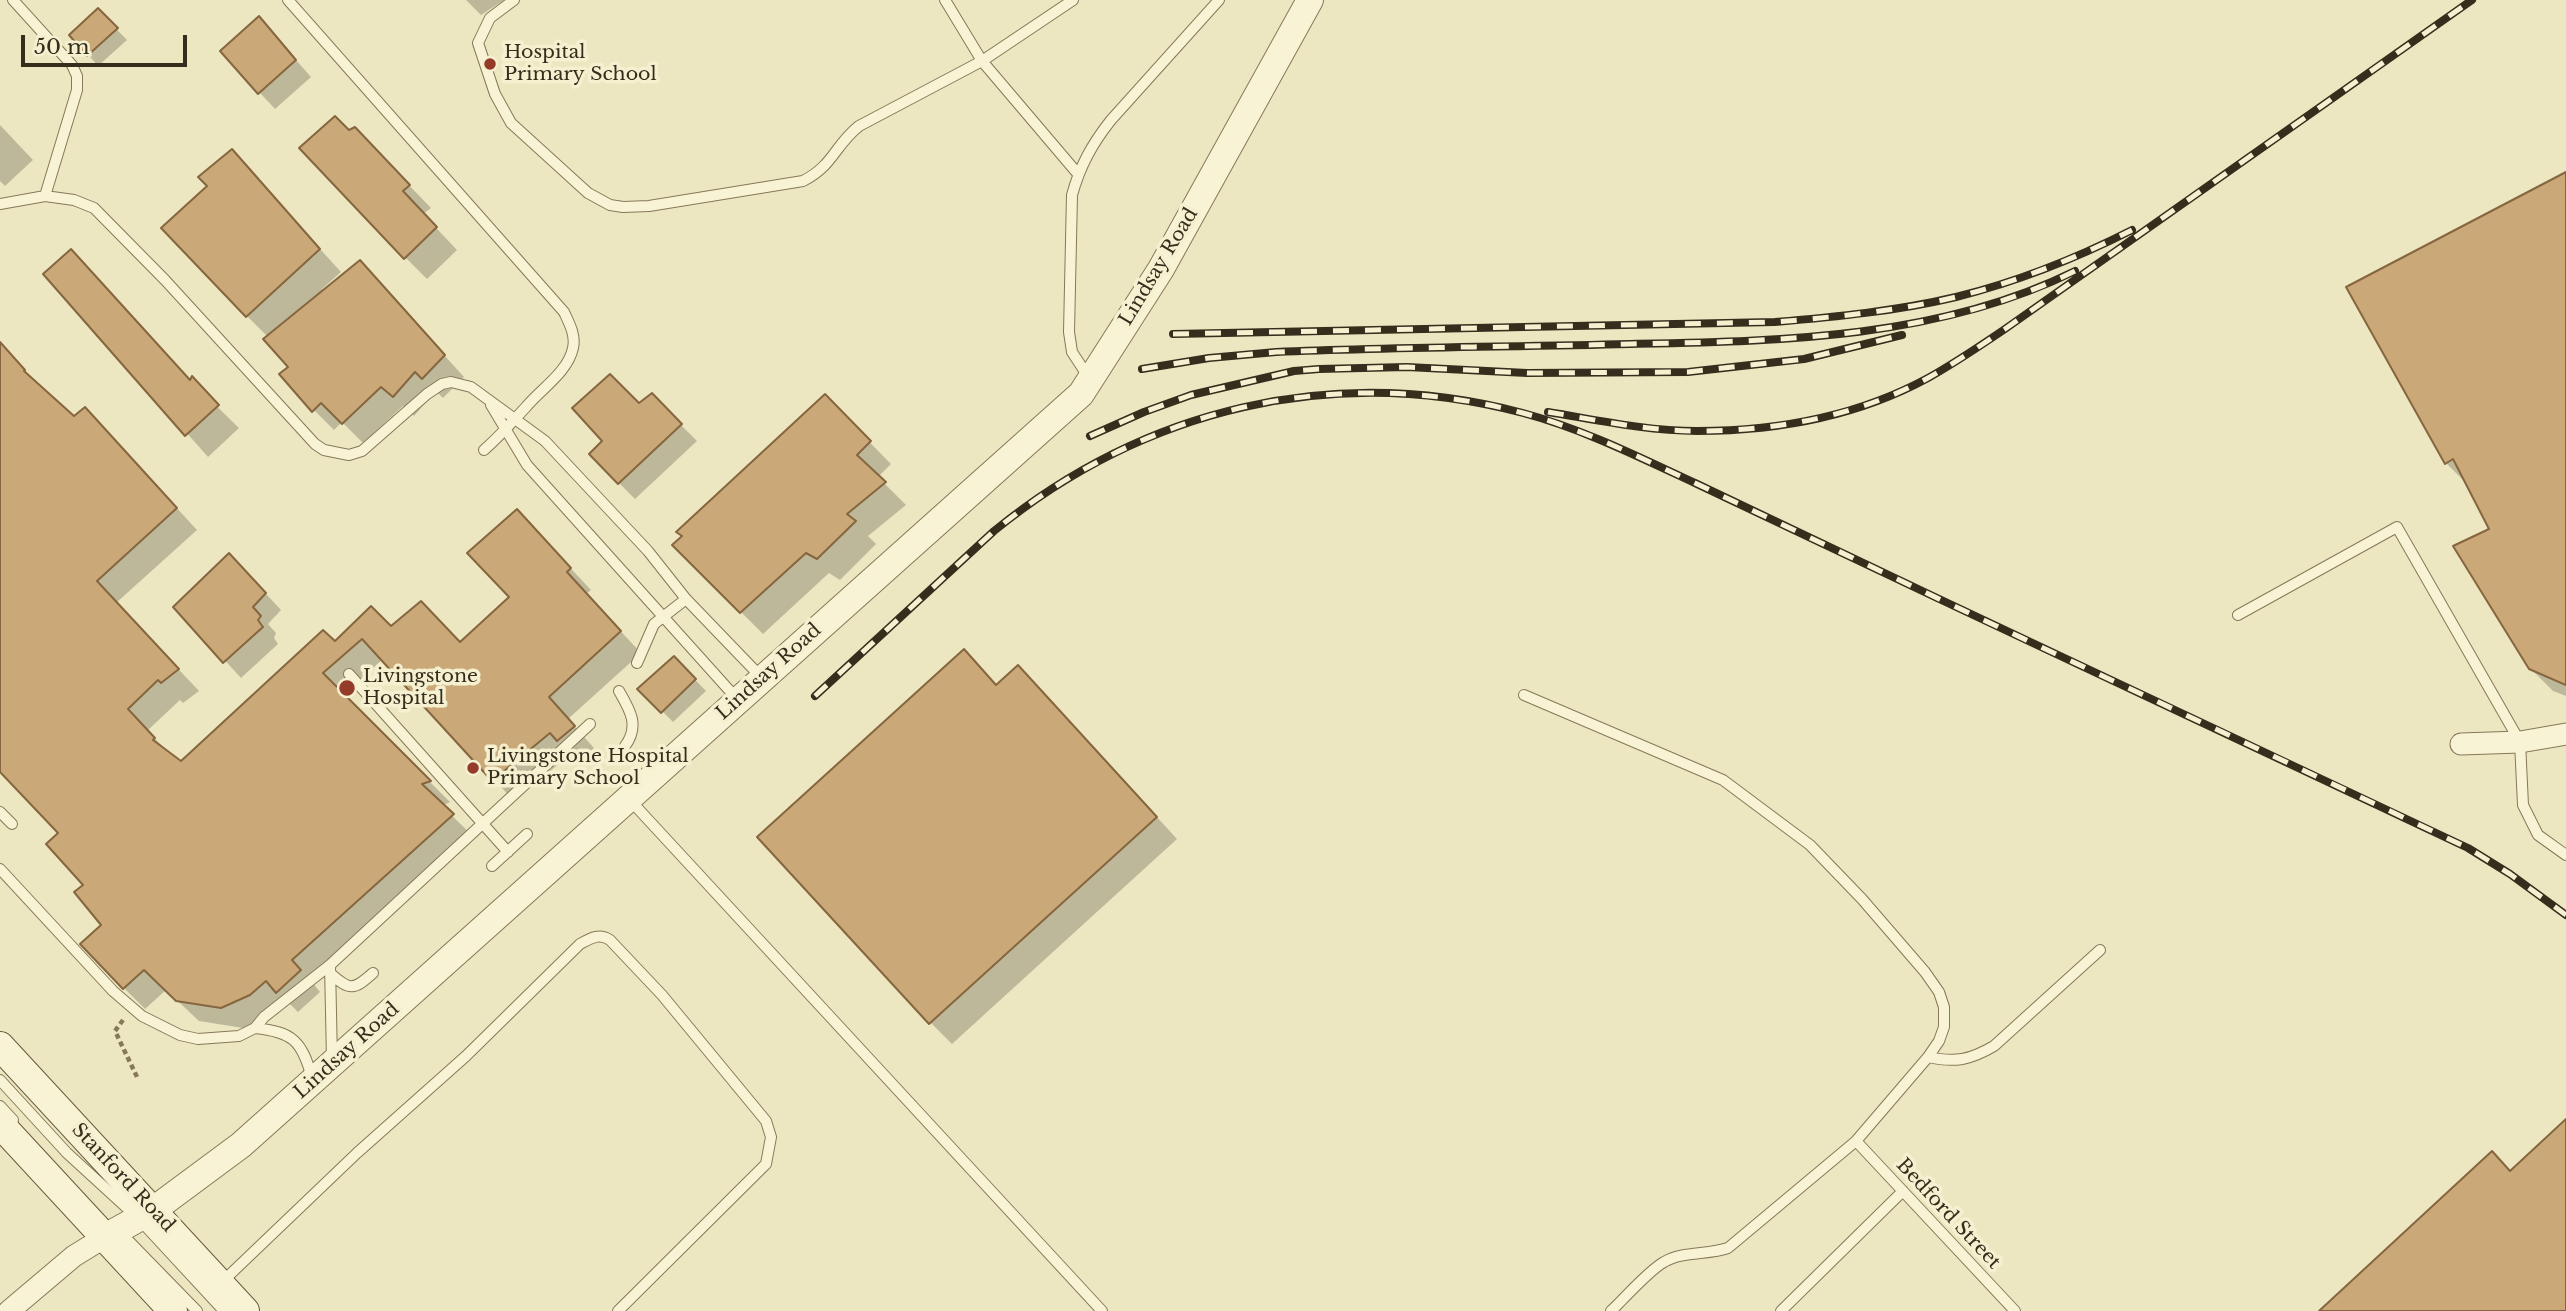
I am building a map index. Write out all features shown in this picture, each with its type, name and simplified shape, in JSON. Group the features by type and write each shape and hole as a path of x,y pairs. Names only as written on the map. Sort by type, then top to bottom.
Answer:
{"main road":[{"name":"Stanford Road","path":"0,1046 125,1223 173,1311"},
{"name":"Stanford Road","path":"0,1124 125,1223 222,1297 245,1311"}],"street":[{"name":"Lindsay Road","path":"125,1223 241,1145 1081,394 1161,269 1310,0"},
{"path":"2461,744 2520,742 2566,734"},
{"path":"9,1311 74,1256 125,1223"}],"lane":[{"path":"13,0 59,49 78,76 77,90 45,196"},
{"path":"288,0 564,312 573,336 571,356 562,370 506,431 484,450"},
{"path":"513,0 490,18 478,43 502,108 511,123 588,193 610,205 623,207 649,206 803,181 820,172 833,158 844,139 859,126 982,61 1073,0"},
{"path":"945,0 982,61 1078,174"},
{"path":"1090,380 1072,352 1069,332 1072,208 1078,174 1091,148 1111,120 1219,0"},
{"path":"0,204 45,196 83,203 103,215 315,444 324,450 349,456 362,451 427,394 442,384 461,383 545,440 648,551 686,599 762,678"},
{"path":"488,400 527,465 738,700"},
{"path":"2238,615 2398,527 2520,742 2523,805 2538,835 2566,855"},
{"path":"637,663 649,632 663,616 686,599"},
{"path":"349,674 509,852"},
{"path":"619,691 633,719 633,731 625,746"},
{"path":"1524,695 1723,780 1810,845 1862,899 1925,972 1939,992 1944,1007 1944,1027 1939,1041 1856,1141 1728,1248 1715,1253 1678,1256 1663,1262 1611,1311"},
{"path":"0,869 131,1007 157,1025 180,1035 198,1039 239,1036 255,1028 264,1017 331,969 590,724"},
{"path":"628,799 1102,1311"},
{"path":"0,812 12,824"},
{"path":"492,866 527,834"},
{"path":"222,1297 357,1153 466,1056 580,944 592,937 604,936 662,995 766,1121 771,1137 766,1164 618,1311"},
{"path":"1928,1057 1946,1061 1973,1058 1994,1046 2100,950"},
{"path":"322,1073 331,969"},
{"path":"331,969 341,984 350,987 360,984 373,973"},
{"path":"255,1028 292,1037 307,1059 322,1073"},
{"path":"0,1080 67,1153 197,1311"},
{"path":"0,1106 79,1192"},
{"name":"Bedford Street","path":"1856,1141 2015,1311"},
{"path":"1781,1311 1903,1191"}],"path":[{"path":"131,1007 115,1031 138,1079"}],"building":[{"path":"98,8 118,28 87,56 69,35"},
{"path":"259,16 296,60 258,94 220,51"},
{"path":"335,116 349,130 355,127 410,185 403,191 437,227 404,259 299,148"},
{"path":"232,149 320,249 246,317 161,228 207,186 198,177"},
{"path":"2566,172 2566,685 2529,669 2453,546 2489,529 2453,459 2445,464 2346,287"},
{"path":"71,249 190,380 192,376 219,405 185,436 43,274"},
{"path":"360,260 445,355 422,379 415,372 393,397 381,387 342,424 321,403 312,412 279,374 288,367 263,339"},
{"path":"0,342 24,371 74,416 85,407 177,508 97,581 179,669 161,683 158,680 128,709 155,738 153,740 181,761 323,630 335,641 371,606 391,626 421,601 460,642 509,597 467,553 517,509 571,568 567,572 621,631 549,697 575,726 557,741 550,733 492,781 362,639 323,673 431,781 422,784 454,814 292,960 301,970 276,993 266,981 250,995 221,1008 176,1001 144,970 123,989 80,944 101,925 74,892 83,885 46,844 58,833 0,772"},
{"path":"610,374 639,403 652,393 682,424 618,484 589,454 602,441 572,408"},
{"path":"825,394 871,441 857,455 886,482 847,514 856,521 817,559 806,553 740,613 672,545 682,536 676,532"},
{"path":"229,553 266,593 253,607 261,616 258,620 263,627 223,663 173,607"},
{"path":"964,649 996,685 1018,665 1157,817 929,1024 757,837"},
{"path":"674,656 696,679 661,713 637,689"},
{"path":"2566,1119 2566,1311 2319,1311 2492,1151 2510,1171"}],"railway":[{"path":"1548,412 1660,429 1727,430 1816,419 1901,391 1928,378 2005,329 2472,0"},
{"path":"1173,334 1775,322 1843,316 1911,306 1979,291 2046,268 2132,230"},
{"path":"1142,369 1209,358 1276,352 1801,338 1913,323 1968,311 2022,294 2075,271"},
{"path":"1090,436 1191,395 1294,371 1407,367 1527,373 1688,372 1804,359 1902,335"},
{"path":"815,696 994,531 1052,489 1114,454 1178,426 1244,407 1312,396 1381,393 1452,399 1545,420 1589,435 1653,463 2468,848 2510,874 2566,915"}],"place":[{"name":"Hospital Primary School","path":"490,64"},
{"name":"Livingstone Hospital","path":"347,688"},
{"name":"Livingstone Hospital Primary School","path":"473,768"}]}
